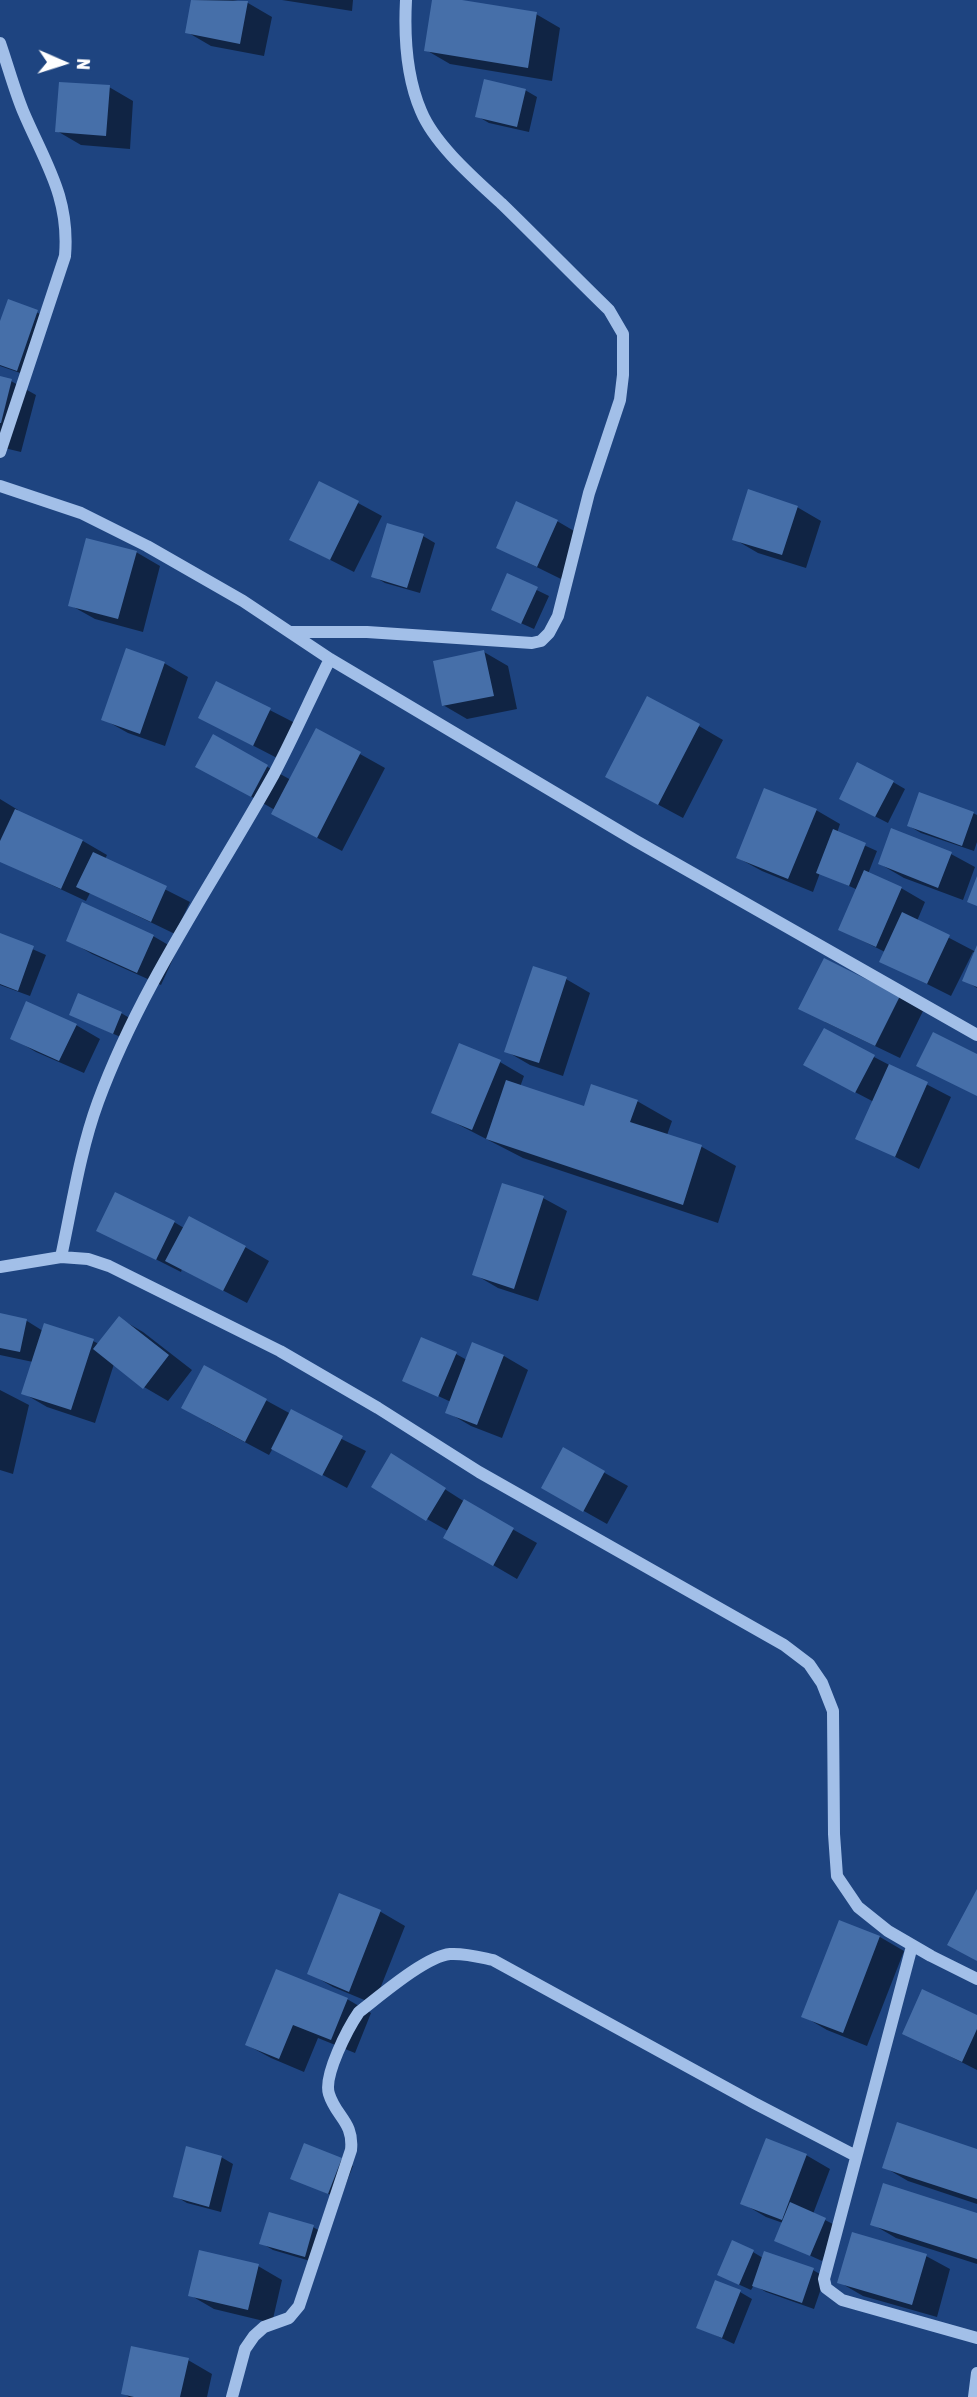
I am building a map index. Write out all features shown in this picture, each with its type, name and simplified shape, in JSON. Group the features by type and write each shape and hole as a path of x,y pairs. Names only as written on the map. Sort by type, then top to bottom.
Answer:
{"street":[{"path":"290,632 367,632 509,643 541,640 549,634 558,616 589,493 620,400 623,375 622,334 609,310 467,170 436,135 421,113 409,76 405,0"},
{"path":"0,43 23,109 62,202 66,238 65,256 0,452"},
{"path":"0,486 92,519 147,546 243,601 330,659 635,842 977,1035"},
{"path":"61,1257 93,1117 114,1060 148,991 275,772 330,659"},
{"path":"0,1267 61,1257 88,1259 109,1266 279,1351 378,1408 479,1472 784,1645 809,1664 822,1683 833,1711 837,1876 858,1907 888,1931 977,1979"},
{"path":"912,1945 825,2270 826,2288 842,2300 977,2338"},
{"path":"232,2397 245,2350 254,2336 264,2327 289,2318 299,2306 351,2150 352,2137 348,2126 328,2092 329,2078 351,2024 359,2012 433,1958 464,1954 493,1960 856,2156"},
{"path":"974,2397 977,2373"}],"building":[{"path":"191,0 248,1 240,44 185,33"},
{"path":"432,0 462,0 537,12 528,68 424,51"},
{"path":"484,79 526,89 517,127 475,117"},
{"path":"59,82 110,85 106,136 55,132"},
{"path":"8,299 38,310 17,371 0,365 0,321"},
{"path":"0,376 12,379 1,423 0,423"},
{"path":"319,481 359,501 330,560 289,540"},
{"path":"748,489 798,506 782,555 732,540"},
{"path":"516,501 558,520 537,567 496,548"},
{"path":"387,523 424,534 407,588 371,577"},
{"path":"86,538 137,551 118,619 68,606"},
{"path":"507,573 538,587 521,624 491,610"},
{"path":"126,648 165,662 140,734 101,720"},
{"path":"484,650 494,696 442,706 433,661"},
{"path":"216,681 271,708 253,746 198,718"},
{"path":"647,696 700,724 658,805 605,777"},
{"path":"316,728 361,752 317,838 271,814"},
{"path":"213,734 268,765 251,797 195,767"},
{"path":"857,762 894,781 875,817 839,799"},
{"path":"764,788 817,809 788,879 736,858"},
{"path":"919,792 974,812 962,846 907,826"},
{"path":"15,809 83,840 61,889 0,862 0,841"},
{"path":"891,828 952,852 938,888 878,864"},
{"path":"833,829 866,843 849,886 816,873"},
{"path":"93,852 167,886 151,922 76,887"},
{"path":"864,870 902,887 876,947 838,930"},
{"path":"977,876 977,906 967,902"},
{"path":"82,902 154,935 137,973 66,941"},
{"path":"902,912 950,935 927,984 879,962"},
{"path":"0,933 34,946 18,991 0,984"},
{"path":"977,945 977,987 962,981"},
{"path":"824,958 900,996 875,1046 798,1009"},
{"path":"533,966 567,977 539,1063 504,1052"},
{"path":"78,993 122,1012 113,1034 69,1015"},
{"path":"26,1001 77,1024 59,1061 10,1039"},
{"path":"824,1028 875,1055 855,1093 803,1065"},
{"path":"933,1032 977,1054 977,1096 916,1066"},
{"path":"459,1043 501,1060 472,1130 431,1113"},
{"path":"889,1064 928,1082 895,1157 855,1139"},
{"path":"506,1080 584,1106 591,1084 638,1100 630,1122 702,1145 683,1205 486,1139"},
{"path":"502,1183 544,1196 514,1289 472,1275"},
{"path":"115,1192 175,1221 156,1260 96,1231"},
{"path":"189,1216 246,1246 223,1291 165,1261"},
{"path":"0,1313 27,1319 20,1352 0,1348"},
{"path":"119,1316 169,1355 143,1389 93,1349"},
{"path":"44,1323 94,1339 71,1410 21,1394"},
{"path":"421,1337 457,1352 438,1397 402,1381"},
{"path":"472,1342 504,1355 477,1425 445,1413"},
{"path":"204,1365 267,1399 245,1442 181,1408"},
{"path":"291,1409 343,1436 322,1476 271,1449"},
{"path":"563,1447 605,1471 583,1512 541,1488"},
{"path":"391,1453 446,1488 426,1521 371,1487"},
{"path":"464,1499 514,1528 493,1566 443,1538"},
{"path":"977,1889 977,1961 947,1945"},
{"path":"339,1893 381,1910 349,1992 307,1974"},
{"path":"839,1920 880,1936 843,2033 801,2017"},
{"path":"276,1969 348,1998 331,2040 293,2025 279,2059 245,2045"},
{"path":"922,1989 977,2015 977,2029 962,2062 902,2034"},
{"path":"897,2122 977,2149 977,2199 882,2168"},
{"path":"766,2138 807,2154 782,2220 740,2204"},
{"path":"304,2143 342,2158 328,2194 290,2179"},
{"path":"186,2146 222,2156 209,2207 173,2197"},
{"path":"883,2183 977,2213 977,2259 870,2225"},
{"path":"790,2202 826,2218 810,2256 774,2241"},
{"path":"269,2212 314,2225 305,2257 259,2244"},
{"path":"852,2232 927,2254 912,2305 837,2283"},
{"path":"732,2240 754,2250 739,2285 717,2275"},
{"path":"199,2250 259,2264 248,2310 188,2296"},
{"path":"764,2251 814,2268 802,2303 752,2286"},
{"path":"715,2280 741,2290 722,2338 696,2328"},
{"path":"131,2346 189,2358 180,2397 134,2397 121,2394"}]}
